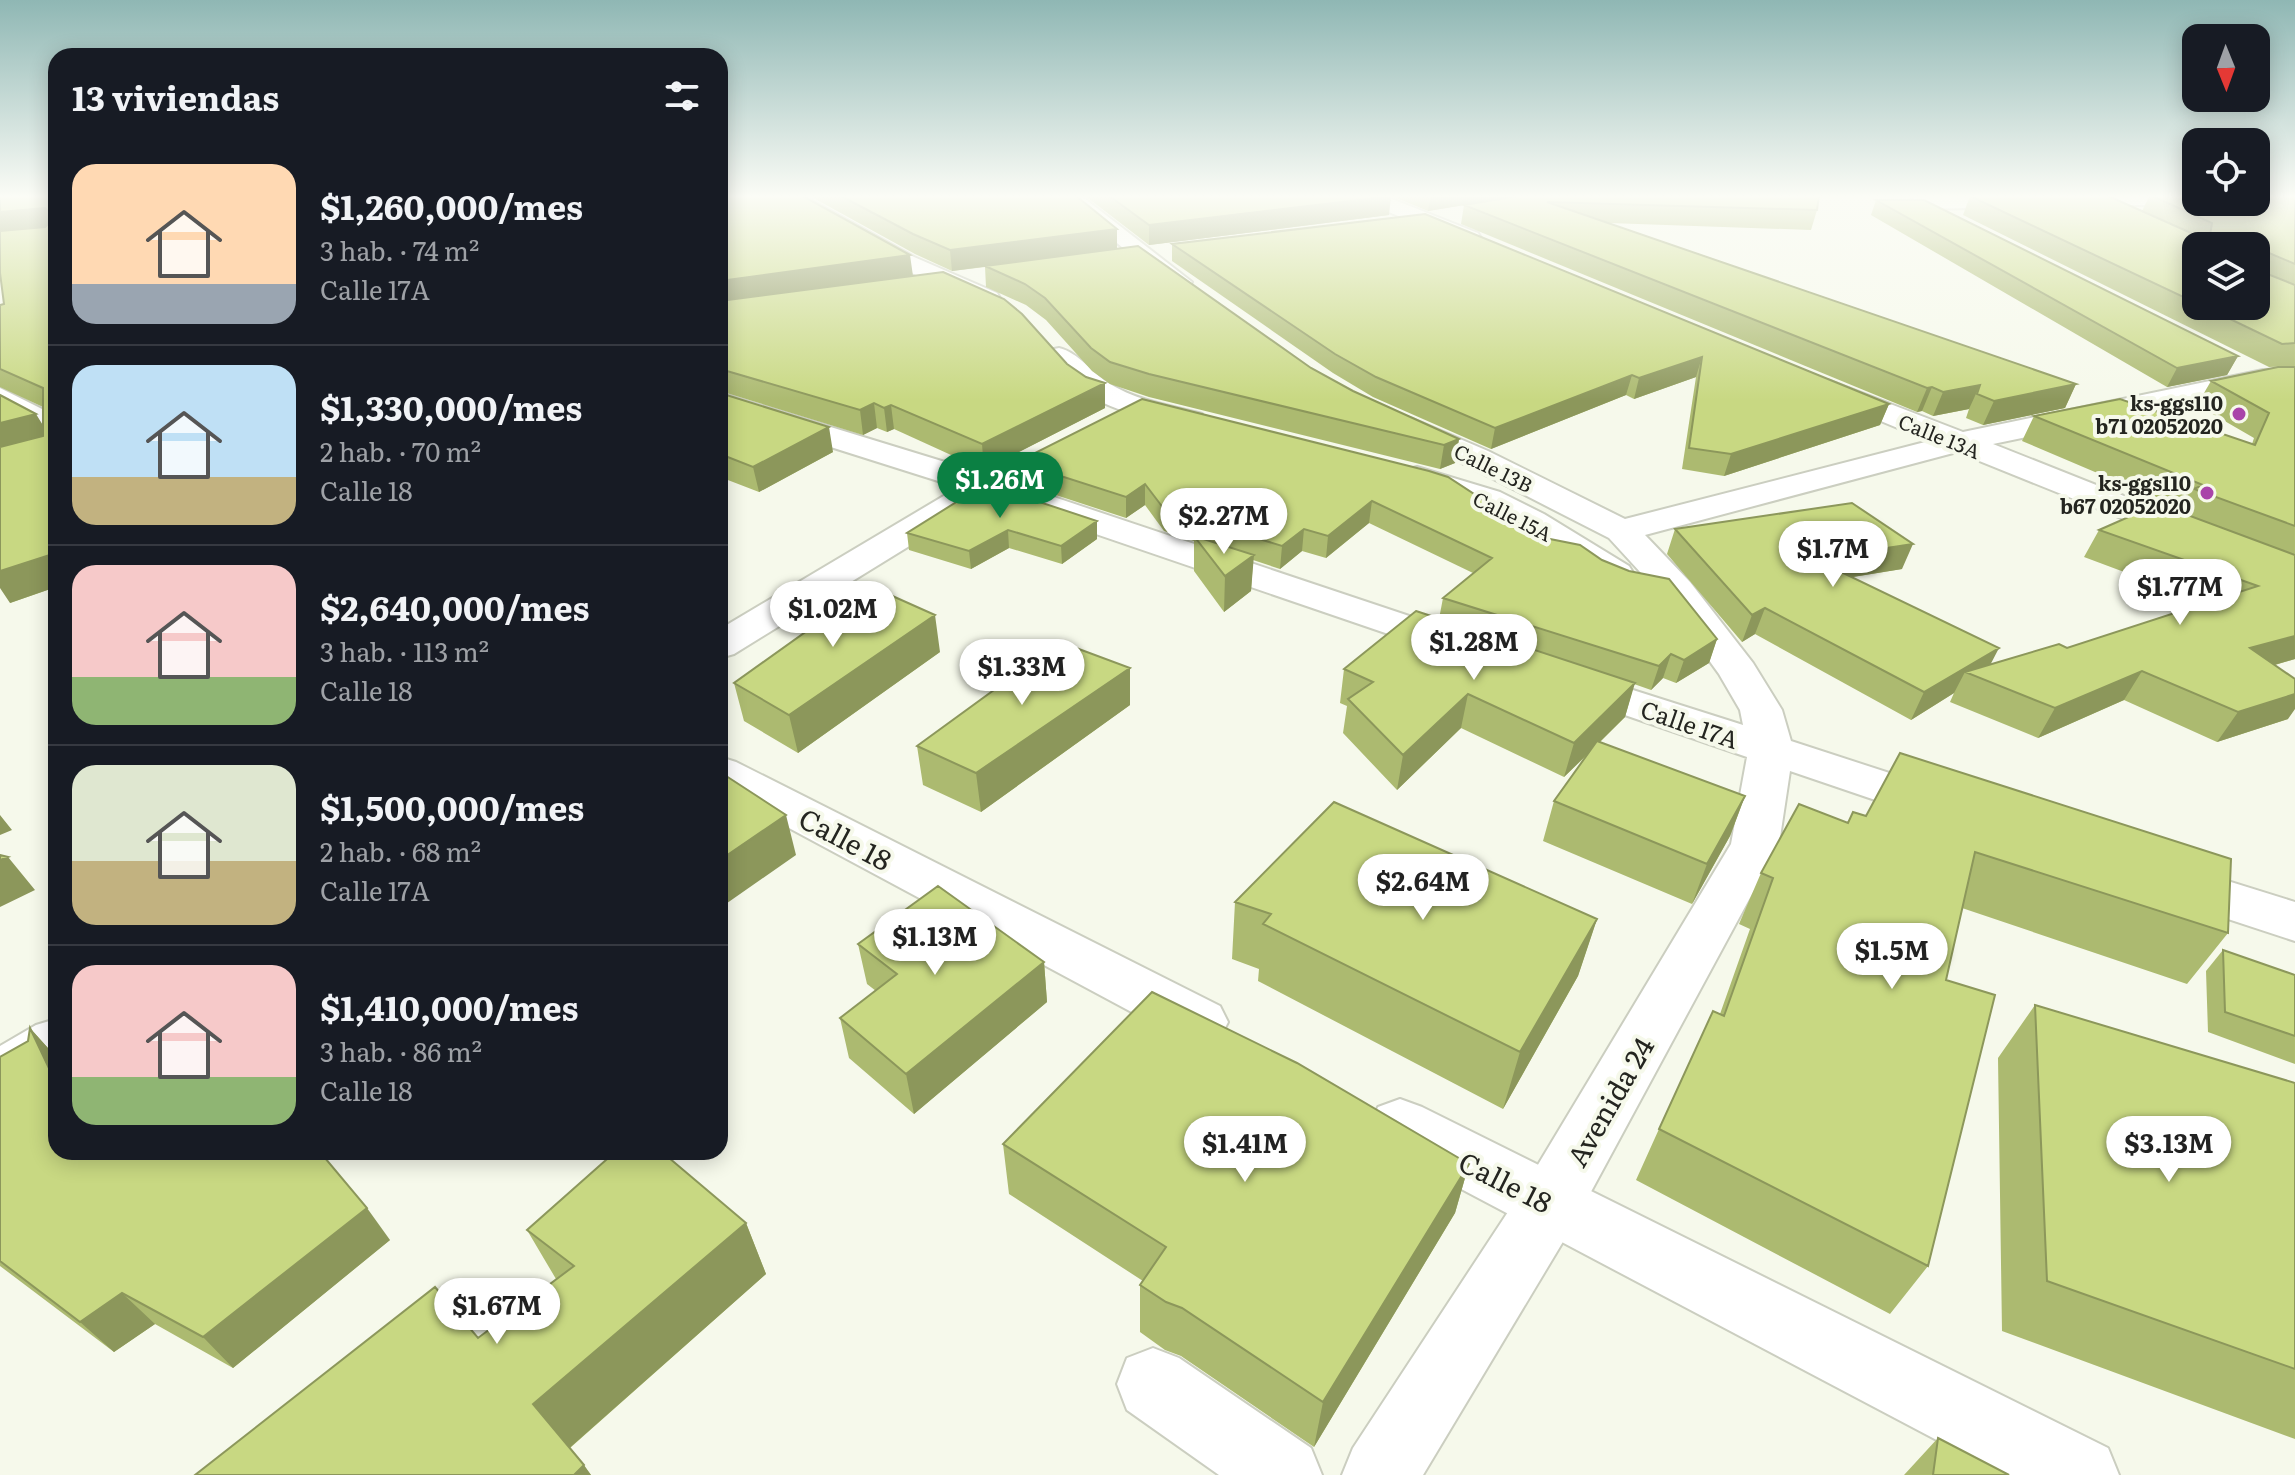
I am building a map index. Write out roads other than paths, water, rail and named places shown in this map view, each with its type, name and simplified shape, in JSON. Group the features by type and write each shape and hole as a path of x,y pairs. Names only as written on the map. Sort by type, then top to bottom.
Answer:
{"street":[{"path":"913,264 1016,313"},
{"path":"1155,264 1204,299"},
{"path":"907,288 996,275"},
{"path":"1045,340 1080,379 1099,393 1228,429"},
{"path":"1621,531 1956,443 2249,372 2295,378"},
{"name":"Calle 13A","path":"1810,381 1956,443 2295,577"},
{"path":"0,397 48,442"},
{"path":"728,405 985,485 1484,654"},
{"path":"1096,428 1138,406"},
{"name":"Calle 13B","path":"1376,413 1477,458 1621,531 1677,590 1738,672 1761,710 1771,750"},
{"path":"728,641 985,485 1027,464"},
{"name":"Calle 15A","path":"1394,471 1488,499 1532,521 1611,572 1637,583 1677,590"},
{"name":"Calle 17A","path":"1545,674 1981,819"},
{"name":"Avenida 24","path":"1380,1475 1550,1204 1755,844 1771,750"},
{"name":"Calle 18","path":"728,776 1240,1043"},
{"path":"2130,868 2295,922"},
{"path":"0,1075 48,1047"},
{"name":"Calle 18","path":"1353,1102 2081,1475"},
{"path":"1153,1384 1284,1475"}],"place":[{"name":"ks-ggs110 b71 02052020","path":"2239,414"},
{"name":"ks-ggs110 b67 02052020","path":"2207,493"}]}
